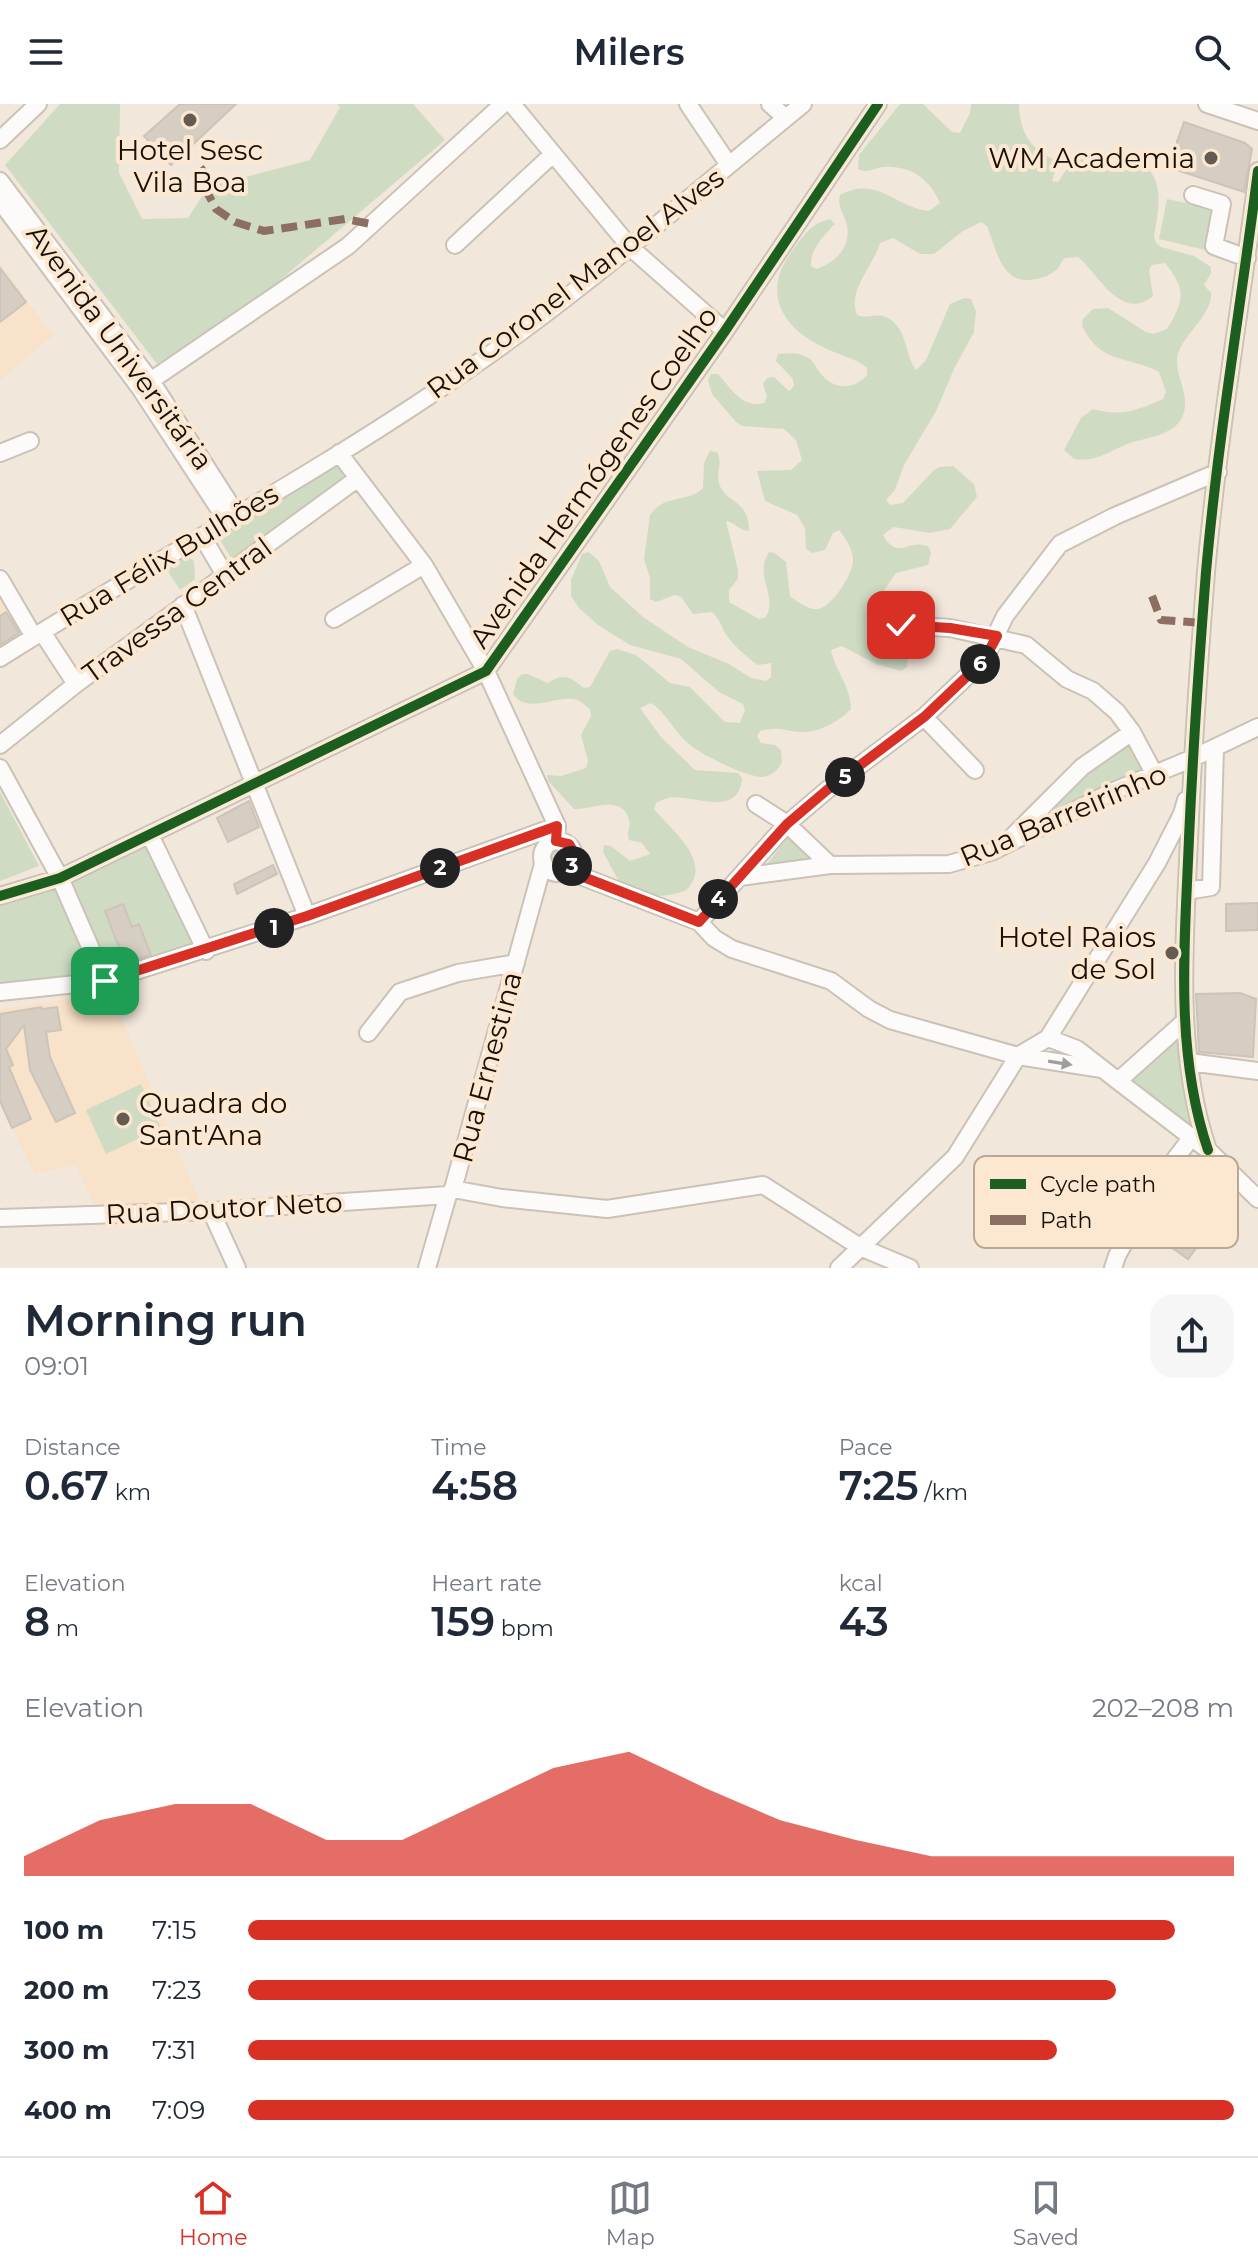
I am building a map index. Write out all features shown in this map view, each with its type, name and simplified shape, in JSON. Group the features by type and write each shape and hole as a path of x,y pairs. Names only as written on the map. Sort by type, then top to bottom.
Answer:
{"street":[{"path":"0,140 38,104"},
{"path":"146,384 348,246 503,104"},
{"path":"512,104 630,247 725,331"},
{"path":"688,104 729,165"},
{"path":"770,104 786,118"},
{"name":"Rua Coronel Manoel Alves","path":"339,453 461,375 630,247 803,104"},
{"name":"Avenida Hermógenes Coelho","path":"0,896 60,878 486,671 725,331 878,104"},
{"path":"1207,104 1258,121"},
{"path":"455,245 553,154"},
{"path":"1208,1150 1199,1124 1185,1021 1192,777 1207,571 1258,171"},
{"name":"Avenida Universitária","path":"0,181 146,384 232,518"},
{"path":"1193,195 1222,204 1214,246 1247,258"},
{"name":"Avenida Universitária","path":"0,201 146,384"},
{"path":"0,453 30,441"},
{"path":"339,453 424,565 486,671 556,834 575,853 574,863 568,871 559,874 549,871 541,855 556,834"},
{"name":"Rua Félix Bulhões","path":"0,658 339,453"},
{"path":"699,922 787,824 924,717 984,660 1005,616 1060,544 1115,516 1218,472"},
{"name":"Travessa Central","path":"0,745 76,684 357,479"},
{"path":"202,536 225,575"},
{"path":"334,619 424,565"},
{"path":"0,579 76,684"},
{"path":"183,605 307,916"},
{"path":"901,625 950,628 997,636 1026,645 1067,679 1093,691 1117,712 1132,732 1155,775"},
{"path":"924,717 975,770"},
{"name":"Rua Barreirinho","path":"740,877 830,865 949,864 991,852 1114,791 1258,727"},
{"path":"1007,842 1082,767 1132,732"},
{"path":"1187,891 1211,887 1215,748"},
{"path":"1,772 60,878 105,981"},
{"path":"839,1268 955,1157 1018,1056 1048,1038 1157,863 1182,814 1192,777"},
{"path":"756,804 787,824 830,865"},
{"path":"0,992 105,981 206,951 556,834"},
{"path":"150,835 206,951"},
{"name":"Rua Ernestina","path":"427,1268 543,864"},
{"path":"568,871 699,922 714,938 732,949 831,981 869,1009 890,1020 1018,1056 1102,1069"},
{"path":"368,1033 400,992 458,973 516,963"},
{"path":"1118,1081 1185,1021"},
{"path":"1048,1038 1077,1049 1214,1156"},
{"path":"1189,1062 1258,1071"},
{"path":"1177,1156 1191,1138"},
{"path":"1238,1179 1258,1198"},
{"name":"Rua Doutor Neto","path":"0,1218 211,1211 450,1192 607,1209 763,1185 860,1247 910,1268"},
{"path":"211,1211 237,1268"},
{"path":"1113,1268 1121,1248"}],"shaded area":[{"path":"0,264 53,335 0,380"},
{"path":"0,592 29,638 0,656"},
{"path":"111,993 201,1205 96,1209 76,1165 35,1174 0,1103 0,1009"}],"green space":[{"path":"60,104 120,104 119,173 142,219 188,218 208,187 310,160 340,107 337,104 413,104 445,140 258,299 157,364 5,165"},
{"path":"900,104 923,104 952,132 960,133 971,104 1019,104 1021,123 1029,140 1041,152 1058,161 1052,181 1058,182 1073,160 1079,157 1118,167 1146,166 1158,190 1156,243 1194,256 1211,267 1204,285 1211,293 1211,300 1177,358 1185,397 1184,412 1181,420 1168,431 1095,458 1074,459 1064,450 1081,418 1093,409 1129,411 1163,399 1166,392 1159,372 1106,353 1089,338 1082,326 1083,319 1093,309 1108,308 1146,332 1153,334 1167,329 1181,295 1177,281 1165,263 1152,265 1149,270 1153,296 1141,303 1131,304 1111,293 1078,257 1065,258 1056,270 1042,278 1024,280 1015,277 1002,264 987,226 981,222 963,231 934,254 920,254 893,238 880,243 855,297 857,315 883,316 891,320 901,332 916,370 926,360 950,304 964,298 971,299 976,311 974,332 936,411 904,465 895,490 886,500 890,505 903,503 934,470 953,466 974,484 977,497 950,529 929,533 894,527 883,535 894,547 922,545 929,547 931,553 928,565 896,573 874,605 905,648 907,667 901,671 876,664 842,646 831,650 848,692 851,709 830,725 817,730 760,731 757,736 761,743 775,745 781,750 782,762 777,770 763,777 736,770 689,744 651,703 640,708 661,737 695,770 738,773 742,778 739,791 723,801 677,797 656,803 654,809 679,836 693,858 693,880 685,891 669,895 631,892 623,889 603,852 604,845 611,846 630,861 650,854 642,843 629,840 626,812 613,805 574,809 548,781 547,775 561,776 586,768 588,761 581,735 591,716 590,709 572,699 525,703 513,694 517,679 522,674 528,674 548,683 566,677 584,688 590,687 610,651 617,649 636,655 670,683 690,687 725,722 740,723 745,710 743,704 719,692 681,659 630,645 598,625 571,596 571,580 582,554 589,552 599,561 610,587 643,617 688,647 729,664 751,678 766,681 771,677 771,663 758,665 745,655 727,636 712,612 693,614 681,597 675,595 656,602 650,599 650,578 644,559 650,515 662,504 690,496 703,488 704,463 710,451 717,452 719,456 718,479 722,490 741,507 748,520 749,531 726,521 738,570 738,579 729,590 729,602 759,619 766,617 769,597 764,562 769,552 786,562 790,596 803,605 815,609 824,607 841,588 853,559 850,547 839,530 833,533 825,550 812,553 806,549 805,528 797,515 765,501 757,471 791,470 802,460 796,440 784,429 742,426 736,422 712,394 708,380 711,374 718,374 743,400 756,404 764,403 767,397 763,384 767,378 774,377 789,391 794,386 793,379 776,361 778,354 806,357 827,380 839,386 850,386 867,375 867,368 862,364 823,347 797,330 781,308 778,283 782,269 798,242 823,221 830,219 835,224 815,248 811,266 817,269 824,266 841,253 848,233 840,207 840,195 865,188 929,211 940,203 931,187 910,171 893,167 867,171 858,169 859,155"},
{"path":"1167,199 1214,209 1205,250 1159,239"},
{"path":"339,460 350,477 233,561 217,535"},
{"path":"183,553 194,561 195,579 180,590 163,564"},
{"path":"1132,737 1147,770 1022,830 1082,774"},
{"path":"0,792 39,866 0,881"},
{"path":"789,836 818,863 762,870"},
{"path":"148,843 198,948 108,976 66,883"},
{"path":"557,850 566,859 557,868 548,859"},
{"path":"58,886 94,972 0,984 0,906"},
{"path":"1181,1035 1192,1127 1189,1131 1129,1081"},
{"name":"Quadra do Sant'Ana","path":"141,1084 161,1128 106,1154 86,1110"}],"building":[{"name":"Hotel Sesc Vila Boa","path":"180,104 236,104 171,165 144,136"},
{"name":"WM Academia","path":"1184,122 1245,143 1252,149 1244,192 1168,167"},
{"path":"0,268 26,302 0,322"},
{"path":"6,612 19,633 0,645 0,616"},
{"path":"249,801 259,827 228,842 217,818"},
{"path":"273,865 277,874 237,894 234,884"},
{"path":"1258,903 1258,930 1226,931 1226,904"},
{"path":"123,904 132,927 139,924 151,955 125,963 105,911"},
{"path":"1240,993 1256,999 1253,1057 1199,1052 1196,994"},
{"path":"57,1007 61,1030 46,1032 50,1057 75,1113 56,1122 30,1070 24,1025 6,1049 13,1065 9,1067 31,1119 12,1128 0,1101 0,1014"},
{"path":"1172,1248 1196,1248 1188,1259"}],"marked path":[{"path":"206,168 198,175 216,209 235,222 264,231 345,219 371,224"},
{"path":"1152,596 1161,620 1203,623"}],"cycle path":[{"path":"0,896 60,878 486,671 725,331 878,104"},
{"path":"1208,1150 1190,1074 1184,995 1191,805 1211,522 1258,171"}],"place":[{"name":"Hotel Sesc Vila Boa","path":"190,120"},
{"name":"WM Academia","path":"1211,158"},
{"name":"Hotel Raios de Sol","path":"1172,953"},
{"name":"Quadra do Sant'Ana","path":"123,1119"}],"route":[{"path":"105,981 206,951 557,826 556,841 569,844 575,853 574,863 568,871 699,922 787,824 924,717 984,660 997,636 950,628 901,625"}]}
